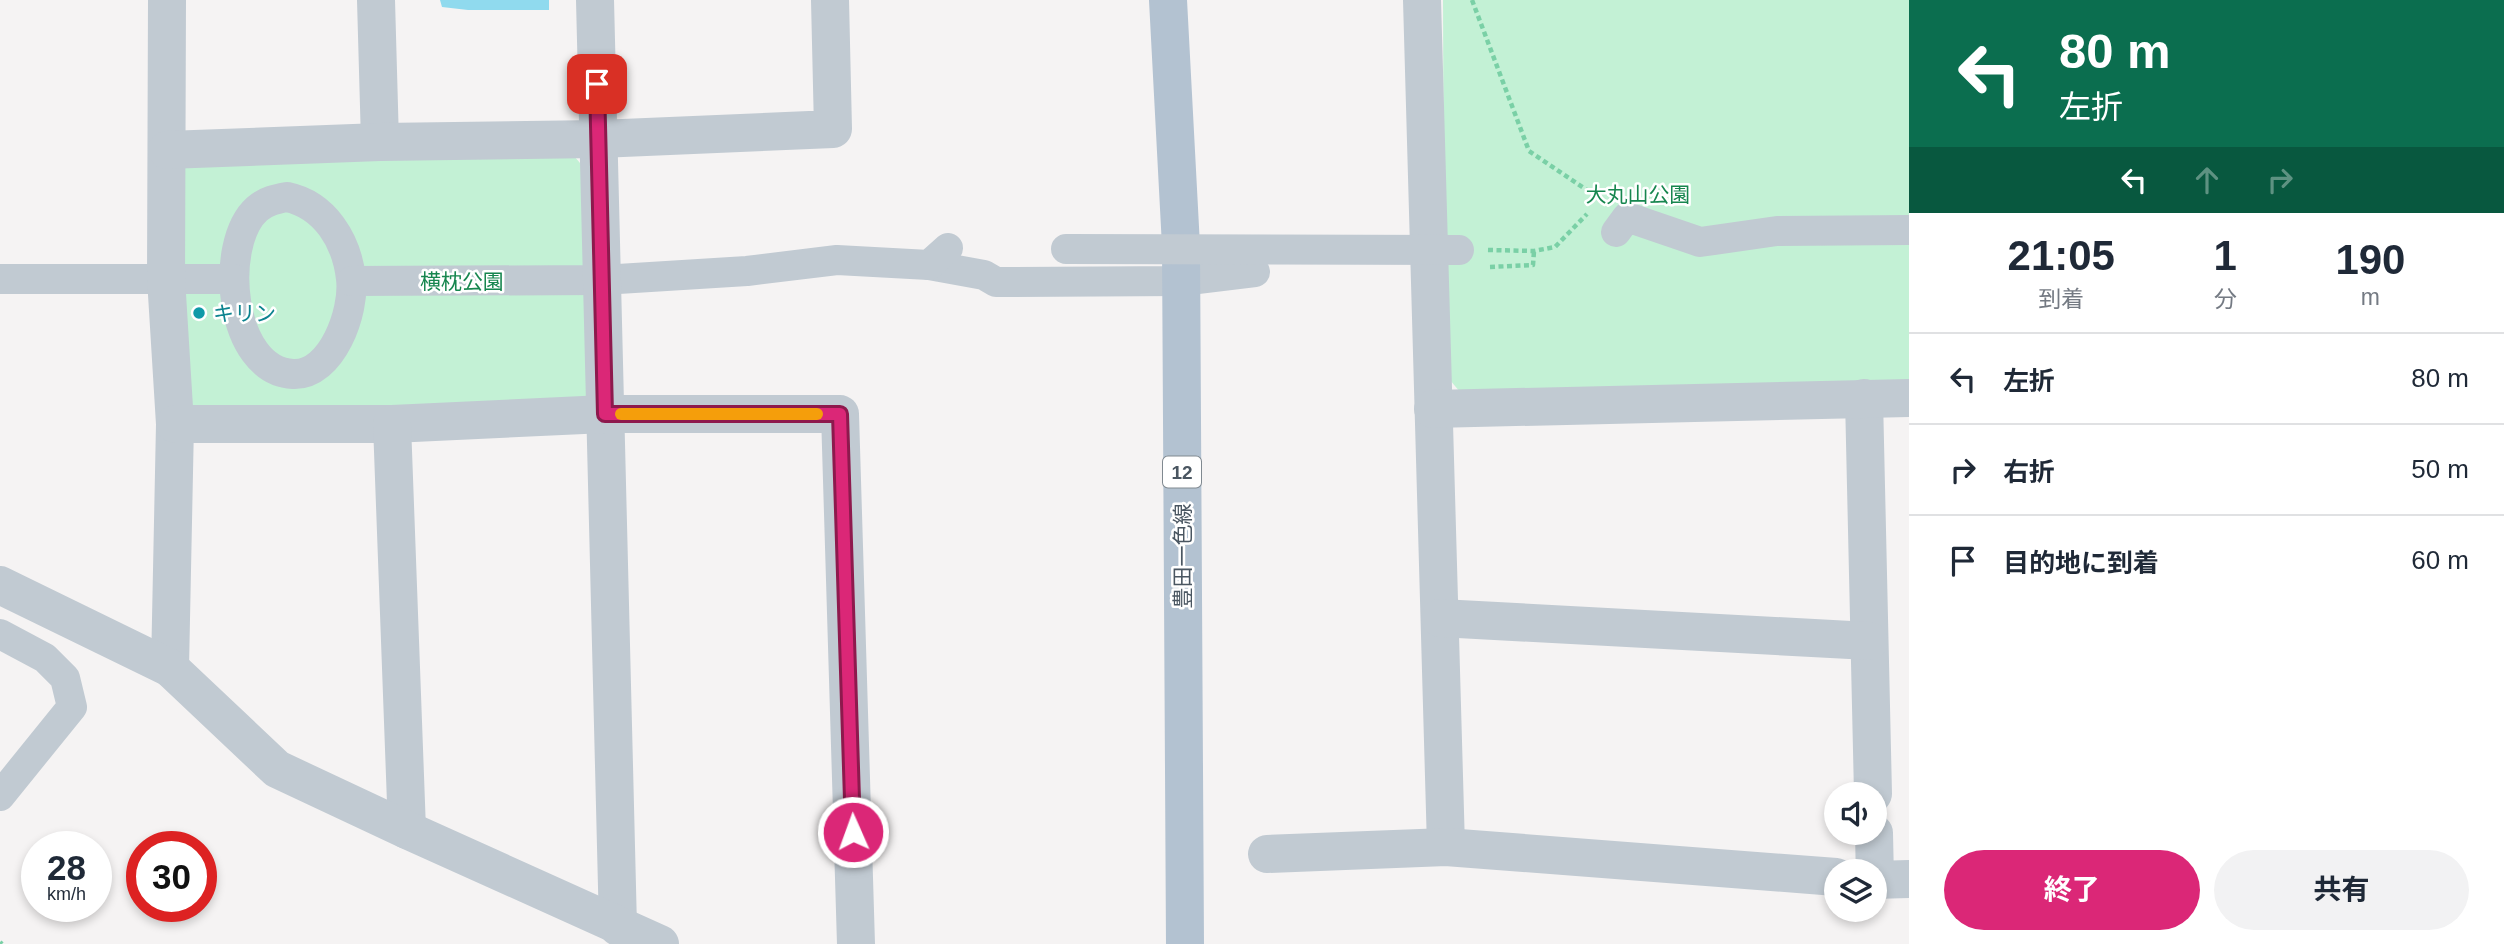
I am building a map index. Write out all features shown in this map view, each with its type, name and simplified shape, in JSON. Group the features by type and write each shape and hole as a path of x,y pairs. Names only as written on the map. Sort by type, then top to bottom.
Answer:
{"main road":[{"name":"豊田一色線","path":"1168,0 1181,246 1185,944"}],"street":[{"path":"167,0 166,278 175,424 170,668"},
{"path":"376,0 380,142"},
{"path":"596,0 618,927"},
{"path":"167,150 380,142 599,139 833,129 830,0"},
{"path":"1422,0 1446,847"},
{"path":"287,197 301,200 330,220 346,256 352,281 348,310 332,351 317,368 296,375 278,372 256,354 248,342 237,312 234,279 238,251 246,225 257,209 274,199 287,197"},
{"path":"1622,225 1700,242 1777,231 1909,230"},
{"path":"1066,249 1459,250"},
{"path":"352,281 602,280 747,271 837,260 938,257 996,282 1181,281 1255,272"},
{"path":"0,279 234,279"},
{"path":"1864,398 1872,782"},
{"path":"1433,409 1909,398"},
{"path":"175,424 392,424 605,414 840,414 856,944"},
{"path":"392,424 407,830"},
{"path":"0,586 170,668 277,769 660,944"},
{"path":"1440,618 1869,641"},
{"path":"0,634 45,658 65,678 72,707 0,796"},
{"path":"1267,854 1446,847 1824,876"},
{"path":"1887,880 1909,879"}],"path":[{"path":"1472,0 1529,151 1622,225"},
{"path":"1459,250 1534,251 1555,247 1591,210 1622,225"},
{"path":"1490,267 1533,265 1534,251"}],"green space":[{"name":"大丸山公園","path":"1443,0 1909,0 1909,381 1460,392 1450,380 1444,257"},
{"name":"横枕公園","path":"574,156 586,170 591,391 580,403 195,408 185,399 181,172 188,163"}],"water":[{"path":"440,0 549,0 549,10 468,10 442,7"}],"slow traffic":[{"path":"621,414 817,414"}],"place":[{"name":"キリン","path":"199,313"}],"route":[{"path":"597,84 605,414 840,414 853,832"}]}
